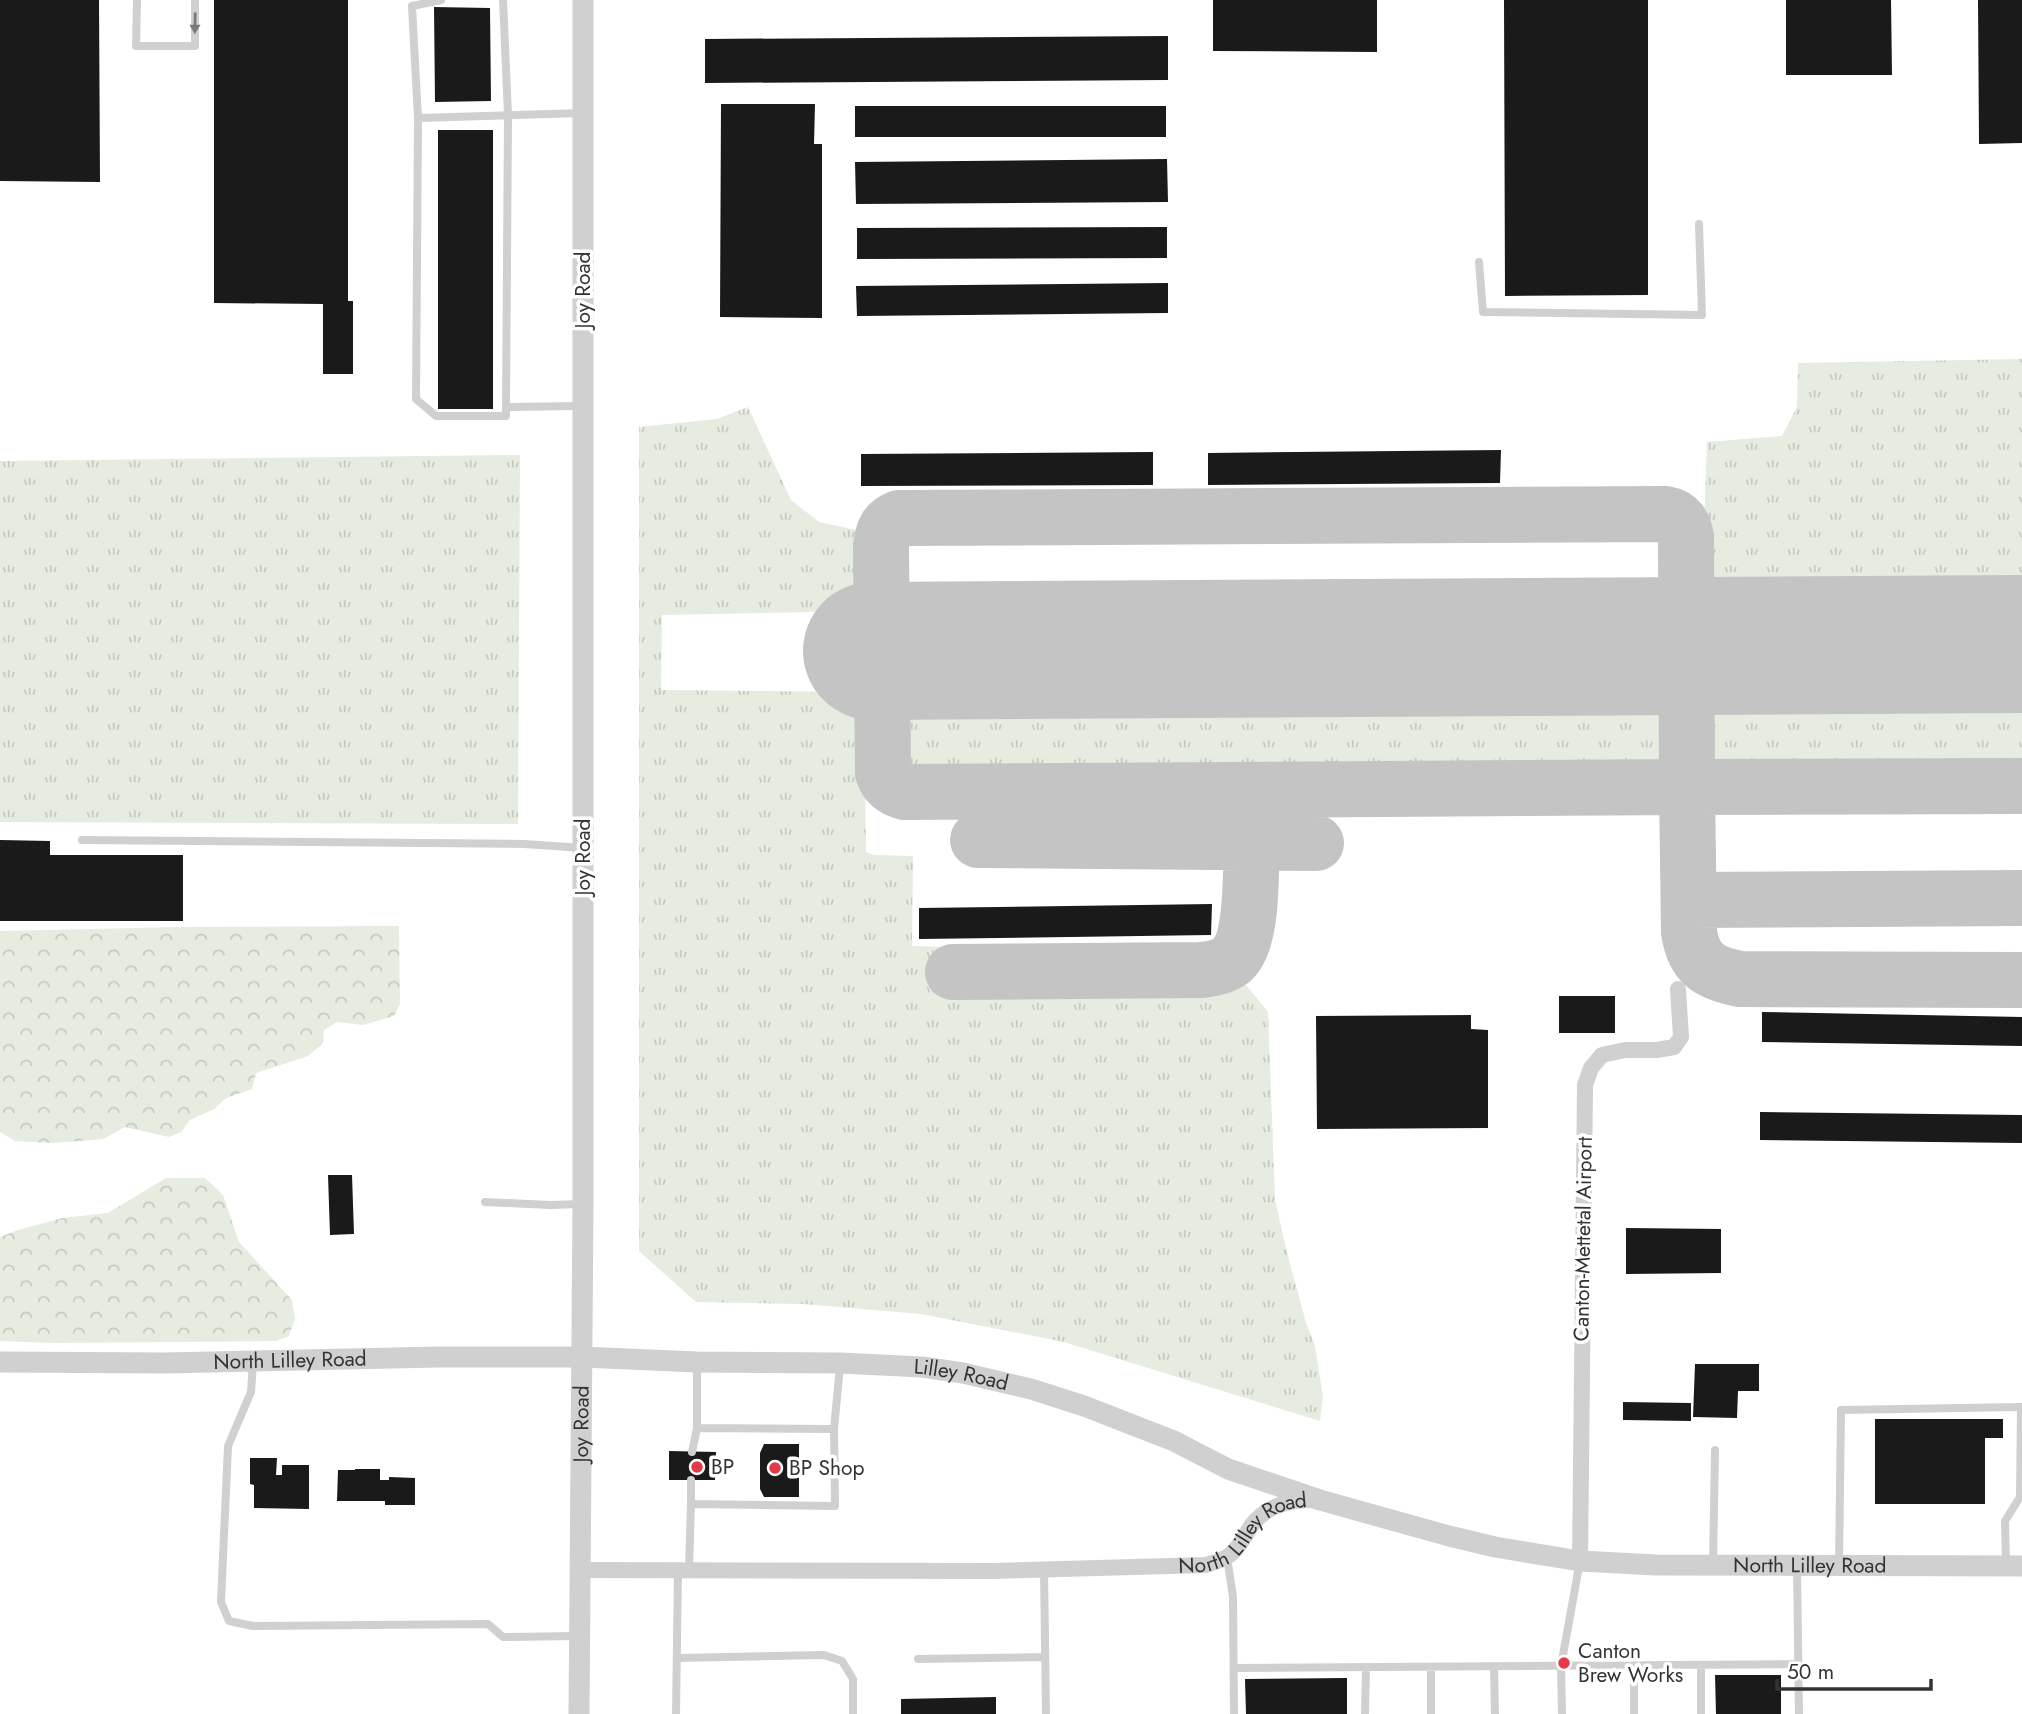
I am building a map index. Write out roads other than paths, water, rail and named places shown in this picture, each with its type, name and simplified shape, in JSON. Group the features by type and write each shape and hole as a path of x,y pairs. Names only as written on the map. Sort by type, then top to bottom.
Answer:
{"street":[{"name":"Joy Road","path":"579,1714 583,1205 583,0"},
{"name":"Canton-Mettetal Airport","path":"1580,1561 1585,1085 1591,1068 1602,1055 1625,1050 1657,1050 1674,1046 1681,1037 1678,989"},
{"name":"North Lilley Road","path":"0,1362 165,1363 582,1357"},
{"name":"Lilley Road","path":"582,1357 697,1362 840,1363 922,1367 963,1373 1031,1389 1084,1406 1174,1441 1228,1469 1320,1500"},
{"name":"North Lilley Road","path":"579,1570 858,1572 1206,1565 1227,1557 1242,1543 1252,1525 1272,1508 1295,1500 1320,1500 1495,1547 1580,1561 1713,1565 2014,1566"}],"lane":[{"path":"137,0 136,46 195,46 195,0"},
{"path":"441,0 412,6 418,118 416,399 436,416 506,416 508,115 503,0"},
{"path":"418,118 583,113"},
{"path":"1479,262 1483,312 1702,315 1699,224"},
{"path":"506,407 583,406"},
{"path":"82,840 528,844 583,848"},
{"path":"485,1202 583,1205"},
{"path":"254,1361 251,1392 228,1446 221,1602 229,1621 253,1626 488,1624 503,1637 579,1636"},
{"path":"692,1452 697,1428 697,1362"},
{"path":"691,1504 835,1506 834,1429 840,1363"},
{"path":"1839,1566 1841,1410 2021,1407 2020,1497 2005,1521 2014,1566"},
{"path":"697,1428 834,1429"},
{"path":"1713,1565 1715,1450"},
{"path":"676,1714 677,1658 691,1480"},
{"path":"1227,1557 1233,1597 1234,1714"},
{"path":"1562,1714 1562,1665 1580,1561"},
{"path":"1797,1565 1799,1714"},
{"path":"1044,1570 1046,1714"},
{"path":"677,1658 824,1655 842,1661 853,1679 853,1714"},
{"path":"918,1659 1045,1657"},
{"path":"1234,1668 1798,1664"},
{"path":"1634,1665 1634,1714"},
{"path":"1700,1665 1701,1714"},
{"path":"1494,1666 1495,1714"},
{"path":"1365,1714 1366,1667"},
{"path":"1431,1667 1431,1714"}],"place":[{"name":"BP","path":"697,1467"},
{"name":"BP Shop","path":"775,1468"},
{"name":"Canton Brew Works","path":"1564,1663"}]}
